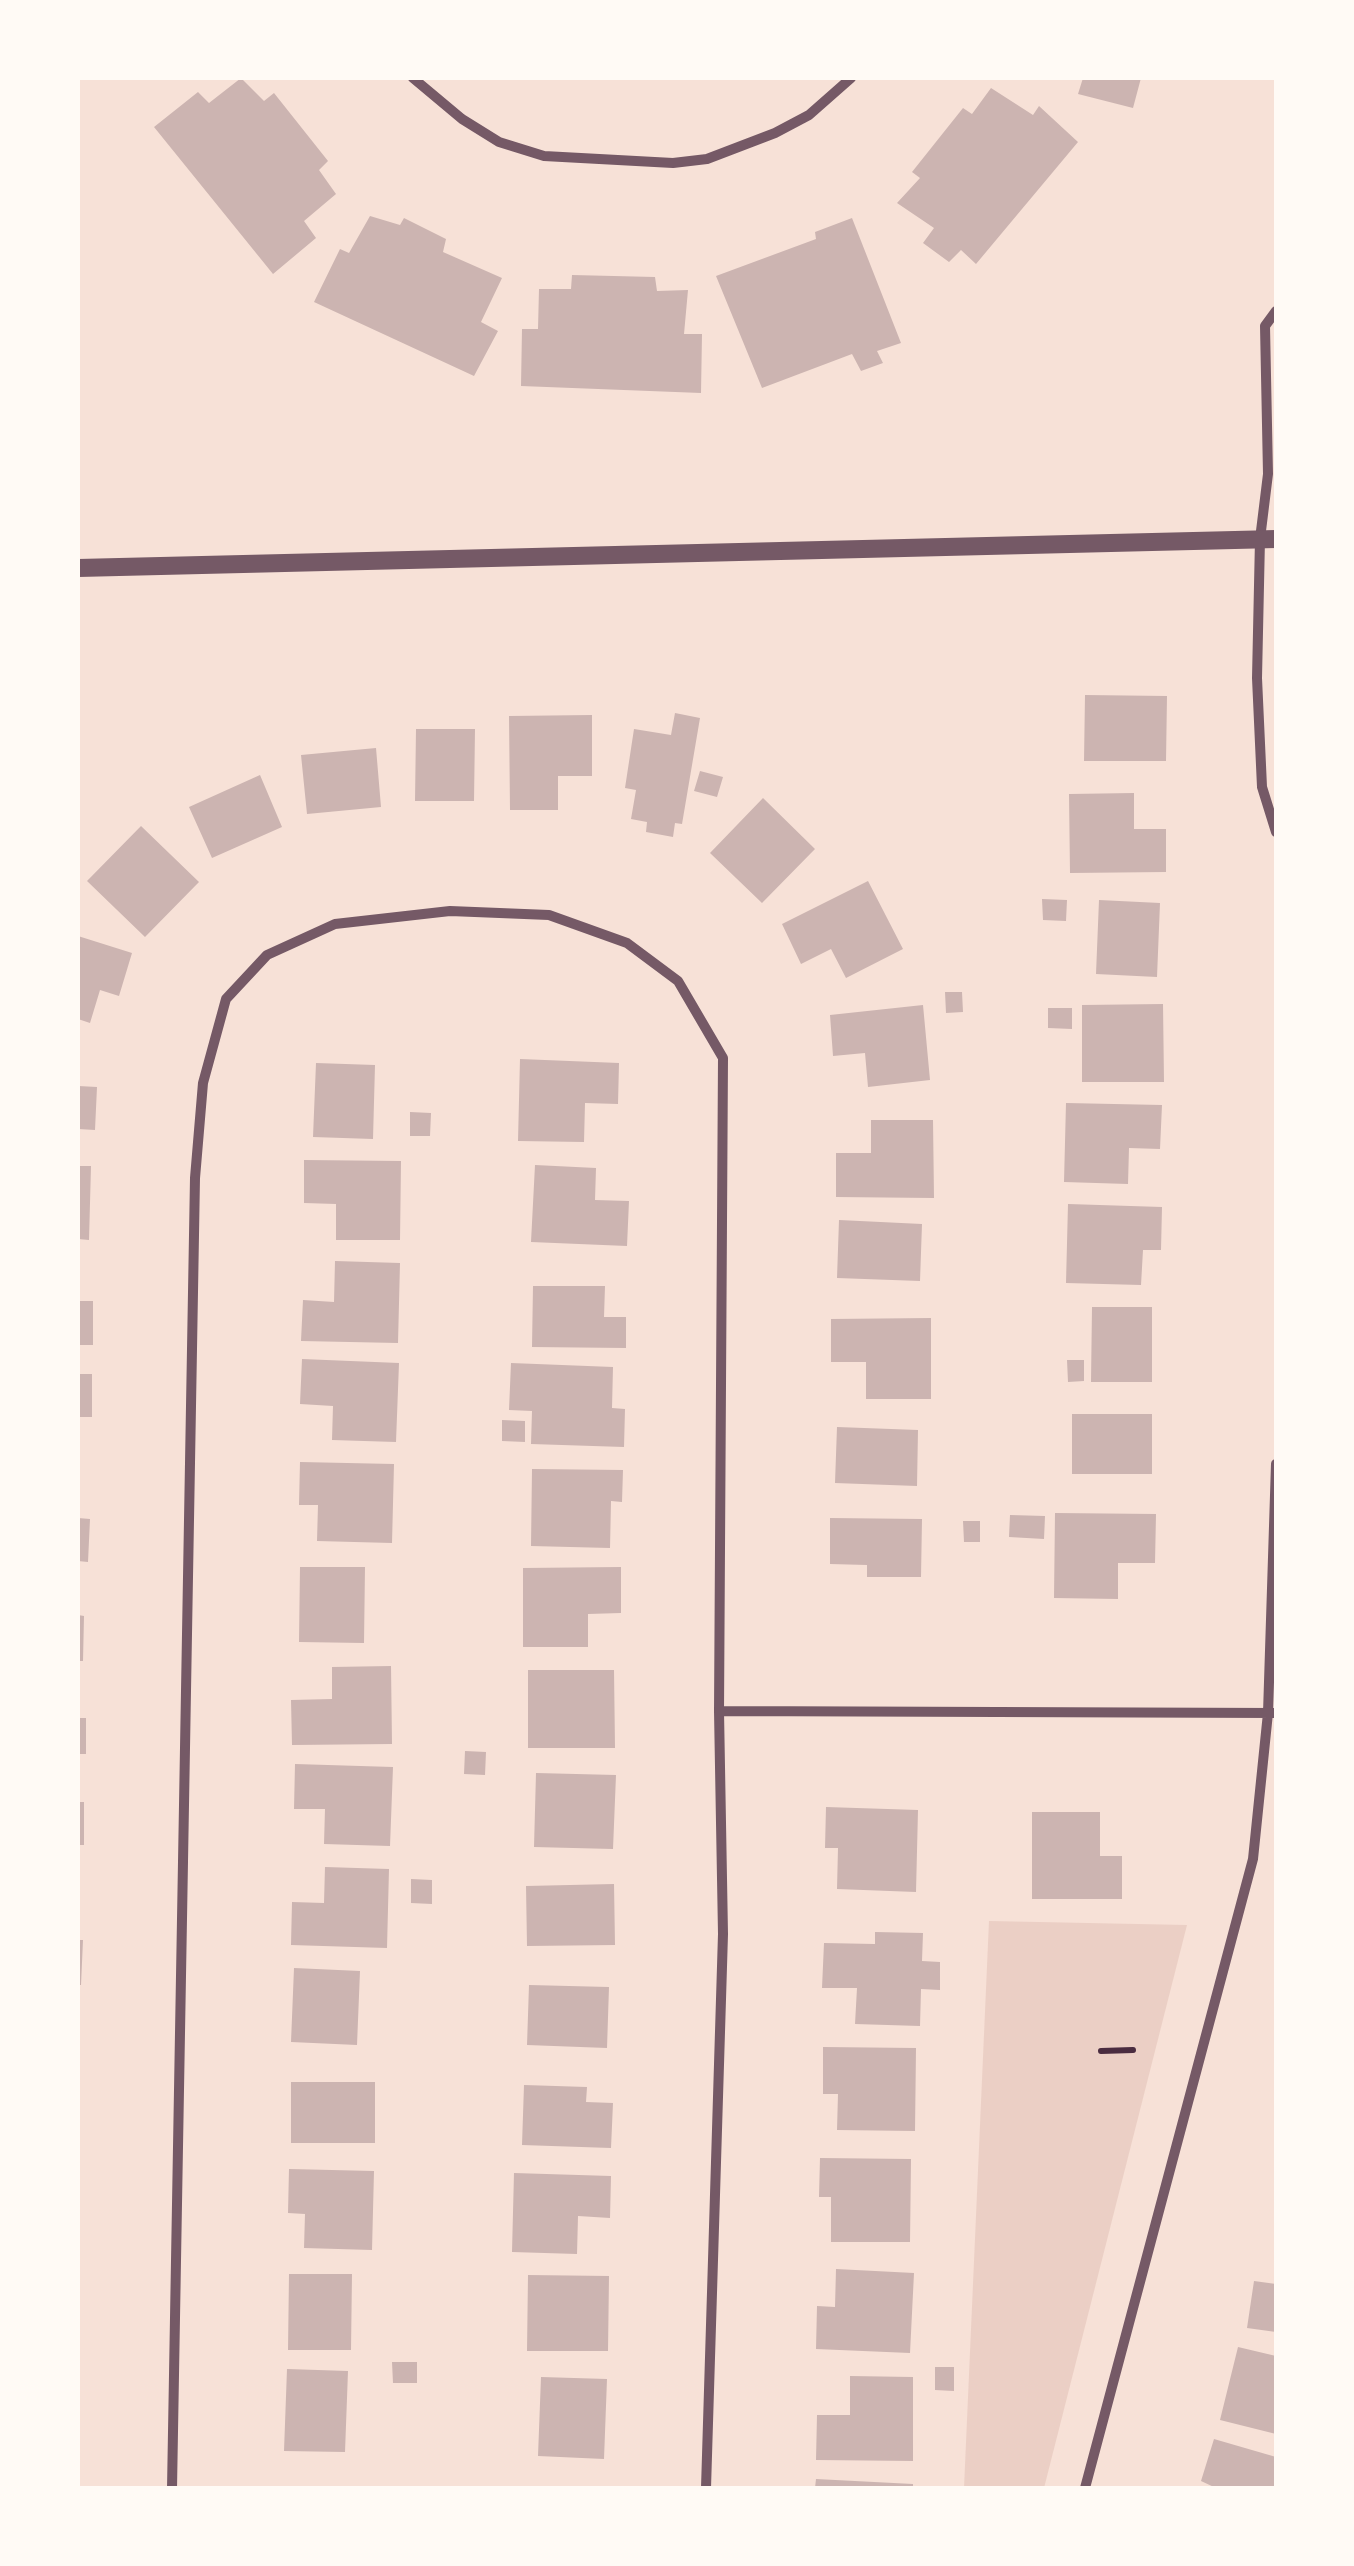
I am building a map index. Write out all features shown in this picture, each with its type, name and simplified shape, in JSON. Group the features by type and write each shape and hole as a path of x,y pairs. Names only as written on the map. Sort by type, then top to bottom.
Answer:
{"street":[{"path":"413,78 462,119 499,142 544,156 673,163 707,159 775,133 809,115 851,78"},
{"path":"1276,311 1266,326 1268,539 1257,678 1262,787 1276,832"},
{"path":"78,568 1268,539"},
{"path":"172,2488 195,1178 203,1083 226,999 267,955 336,924 450,911 548,915 627,943 678,981 722,1058 719,1711 724,1934 706,2488"},
{"path":"1086,2488 1253,1859 1272,1713 1276,1464"},
{"path":"719,1711 1272,1713"}],"path":[{"path":"1101,2051 1134,2050"}],"shaded area":[{"path":"989,1921 1187,1925 1044,2488 964,2488"}],"building":[{"path":"241,78 264,101 274,93 328,161 319,170 336,194 304,221 316,238 273,274 154,127 198,92 209,103"},
{"path":"1083,78 1141,78 1133,108 1078,94"},
{"path":"991,88 1033,115 1039,106 1078,142 976,264 961,250 949,262 923,243 934,228 897,203 920,178 912,172 963,108 972,114"},
{"path":"370,216 400,225 404,218 446,239 443,252 502,278 481,322 498,331 474,376 314,302 340,249 349,253"},
{"path":"852,218 901,343 877,351 883,363 861,371 852,354 762,388 716,276 816,239 815,232"},
{"path":"572,275 655,277 657,291 688,290 684,334 702,334 701,393 521,386 522,329 538,329 539,289 571,289"},
{"path":"1085,695 1167,696 1166,761 1084,761"},
{"path":"675,713 700,718 682,824 675,823 673,837 646,832 647,822 631,819 636,790 625,788 634,729 671,735"},
{"path":"592,715 592,776 558,776 558,810 510,810 509,716"},
{"path":"416,729 475,729 474,801 415,801"},
{"path":"376,748 381,807 307,814 301,755"},
{"path":"700,771 723,777 717,797 694,791"},
{"path":"260,775 282,827 212,858 189,807"},
{"path":"1134,793 1134,829 1166,829 1166,872 1070,873 1069,794"},
{"path":"763,798 815,849 762,903 710,853"},
{"path":"141,826 199,882 145,937 87,881"},
{"path":"868,881 903,949 846,978 831,949 801,964 782,924"},
{"path":"1042,899 1067,900 1066,921 1043,920"},
{"path":"1099,900 1160,903 1157,977 1096,974"},
{"path":"78,936 132,953 119,996 100,990 90,1023 78,1019"},
{"path":"945,992 962,992 963,1012 946,1013"},
{"path":"1163,1004 1164,1082 1082,1082 1082,1005"},
{"path":"923,1005 930,1080 868,1087 865,1053 833,1056 830,1015"},
{"path":"1048,1008 1072,1008 1072,1029 1048,1028"},
{"path":"520,1059 619,1063 618,1104 585,1103 584,1142 518,1141"},
{"path":"316,1063 375,1065 373,1139 313,1137"},
{"path":"78,1086 97,1087 95,1130 78,1129"},
{"path":"1066,1103 1162,1105 1160,1149 1129,1148 1128,1184 1064,1182"},
{"path":"410,1112 431,1113 430,1136 410,1136"},
{"path":"871,1120 933,1120 934,1198 836,1197 836,1153 871,1153"},
{"path":"304,1160 401,1161 400,1240 336,1240 336,1204 304,1203"},
{"path":"535,1165 596,1168 595,1200 629,1201 627,1246 531,1242"},
{"path":"78,1166 91,1166 89,1240 78,1239"},
{"path":"1068,1204 1162,1207 1161,1250 1143,1250 1141,1285 1066,1283"},
{"path":"839,1220 922,1224 920,1281 837,1278"},
{"path":"335,1261 400,1263 398,1343 301,1341 303,1300 334,1302"},
{"path":"533,1286 605,1286 604,1317 626,1317 626,1348 532,1347"},
{"path":"78,1301 93,1301 93,1345 78,1345"},
{"path":"1092,1307 1152,1307 1152,1382 1091,1382"},
{"path":"931,1318 931,1399 866,1399 866,1362 831,1362 831,1319"},
{"path":"302,1359 399,1363 396,1442 332,1440 333,1406 300,1404"},
{"path":"1067,1360 1084,1360 1084,1381 1068,1382"},
{"path":"511,1363 613,1367 612,1408 625,1409 624,1447 531,1444 532,1411 509,1410"},
{"path":"78,1374 92,1374 92,1417 78,1417"},
{"path":"1072,1414 1152,1414 1152,1474 1072,1474"},
{"path":"502,1420 525,1421 525,1442 502,1441"},
{"path":"837,1427 918,1430 917,1486 835,1483"},
{"path":"300,1462 394,1464 392,1543 317,1541 318,1505 299,1505"},
{"path":"532,1469 623,1470 622,1502 611,1501 610,1548 531,1546"},
{"path":"1055,1513 1156,1514 1155,1563 1118,1563 1118,1599 1054,1598"},
{"path":"1010,1515 1045,1516 1044,1539 1009,1537"},
{"path":"78,1518 90,1519 88,1562 78,1561"},
{"path":"830,1518 922,1519 921,1577 867,1577 867,1565 830,1564"},
{"path":"963,1521 980,1521 980,1542 964,1542"},
{"path":"300,1567 365,1567 364,1643 299,1642"},
{"path":"621,1567 621,1613 588,1614 588,1647 523,1647 523,1568"},
{"path":"78,1615 84,1616 83,1661 78,1661"},
{"path":"391,1666 392,1744 292,1745 291,1700 332,1699 332,1667"},
{"path":"528,1670 614,1670 615,1748 528,1748"},
{"path":"78,1718 86,1718 86,1754 78,1754"},
{"path":"465,1751 486,1752 485,1775 464,1774"},
{"path":"295,1764 393,1767 390,1846 324,1844 325,1809 294,1809"},
{"path":"536,1773 616,1775 613,1849 534,1847"},
{"path":"78,1802 84,1802 84,1845 78,1845"},
{"path":"826,1807 918,1810 916,1892 837,1889 838,1848 825,1848"},
{"path":"1032,1812 1100,1812 1100,1856 1122,1856 1122,1899 1032,1899"},
{"path":"325,1867 389,1869 387,1948 291,1945 292,1902 324,1903"},
{"path":"411,1879 432,1880 432,1904 411,1903"},
{"path":"614,1884 615,1945 527,1946 526,1886"},
{"path":"875,1932 923,1933 922,1961 940,1962 940,1990 921,1989 920,2026 855,2024 857,1988 822,1988 824,1943 875,1944"},
{"path":"78,1940 83,1940 81,1985 78,1985"},
{"path":"294,1968 360,1971 357,2045 291,2042"},
{"path":"529,1985 609,1987 607,2048 527,2045"},
{"path":"823,2047 916,2048 915,2131 837,2130 838,2094 823,2094"},
{"path":"291,2082 375,2082 375,2143 291,2143"},
{"path":"524,2085 587,2087 586,2102 613,2103 611,2148 522,2145"},
{"path":"820,2158 911,2159 910,2242 831,2242 831,2197 819,2197"},
{"path":"289,2169 374,2171 372,2250 304,2248 305,2214 288,2213"},
{"path":"514,2173 611,2176 610,2218 578,2216 577,2254 512,2252"},
{"path":"836,2269 914,2273 910,2353 816,2349 817,2306 835,2307"},
{"path":"289,2274 352,2274 351,2350 288,2350"},
{"path":"528,2275 609,2276 608,2351 527,2351"},
{"path":"1254,2281 1276,2284 1276,2332 1247,2328"},
{"path":"1238,2347 1276,2356 1276,2434 1220,2420"},
{"path":"392,2362 417,2362 417,2383 393,2383"},
{"path":"935,2367 954,2367 954,2391 935,2390"},
{"path":"287,2369 348,2371 345,2452 284,2451"},
{"path":"850,2376 913,2377 913,2461 816,2460 817,2415 850,2415"},
{"path":"541,2377 607,2379 604,2459 538,2456"},
{"path":"1214,2439 1276,2457 1276,2488 1216,2488 1201,2481"},
{"path":"816,2479 913,2484 913,2488 815,2488"}]}
